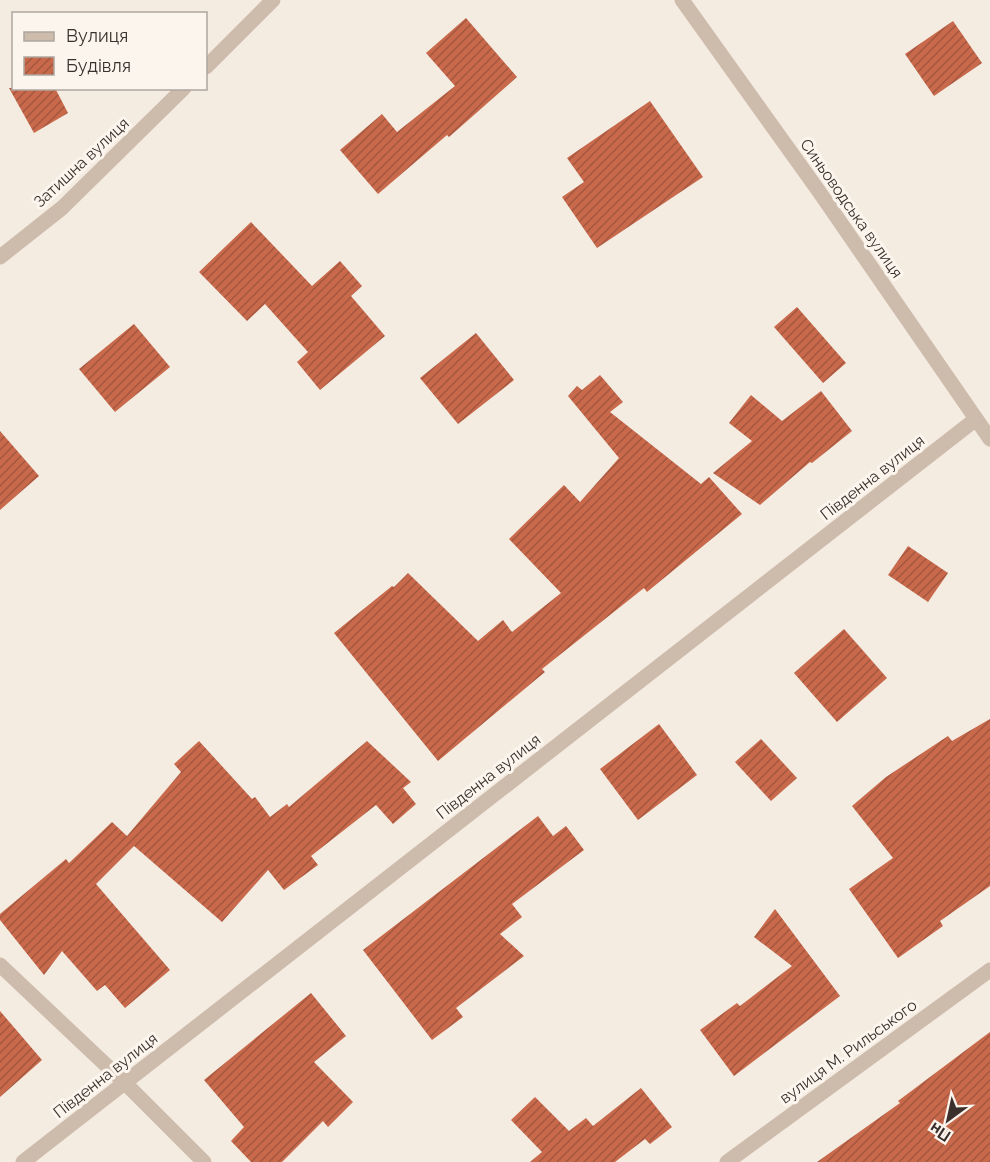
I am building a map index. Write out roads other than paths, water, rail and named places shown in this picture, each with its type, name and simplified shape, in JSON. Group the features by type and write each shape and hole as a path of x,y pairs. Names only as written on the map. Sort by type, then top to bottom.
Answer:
{"street":[{"path":"207,66 273,0"},
{"name":"Синьоводська вулиця","path":"682,0 819,190 990,439"},
{"name":"Затишна вулиця","path":"0,257 62,208 182,90"},
{"name":"Південна вулиця","path":"23,1162 976,419"},
{"path":"0,965 124,1082 204,1162"},
{"name":"вулиця М. Рильського","path":"727,1162 990,970"}]}
